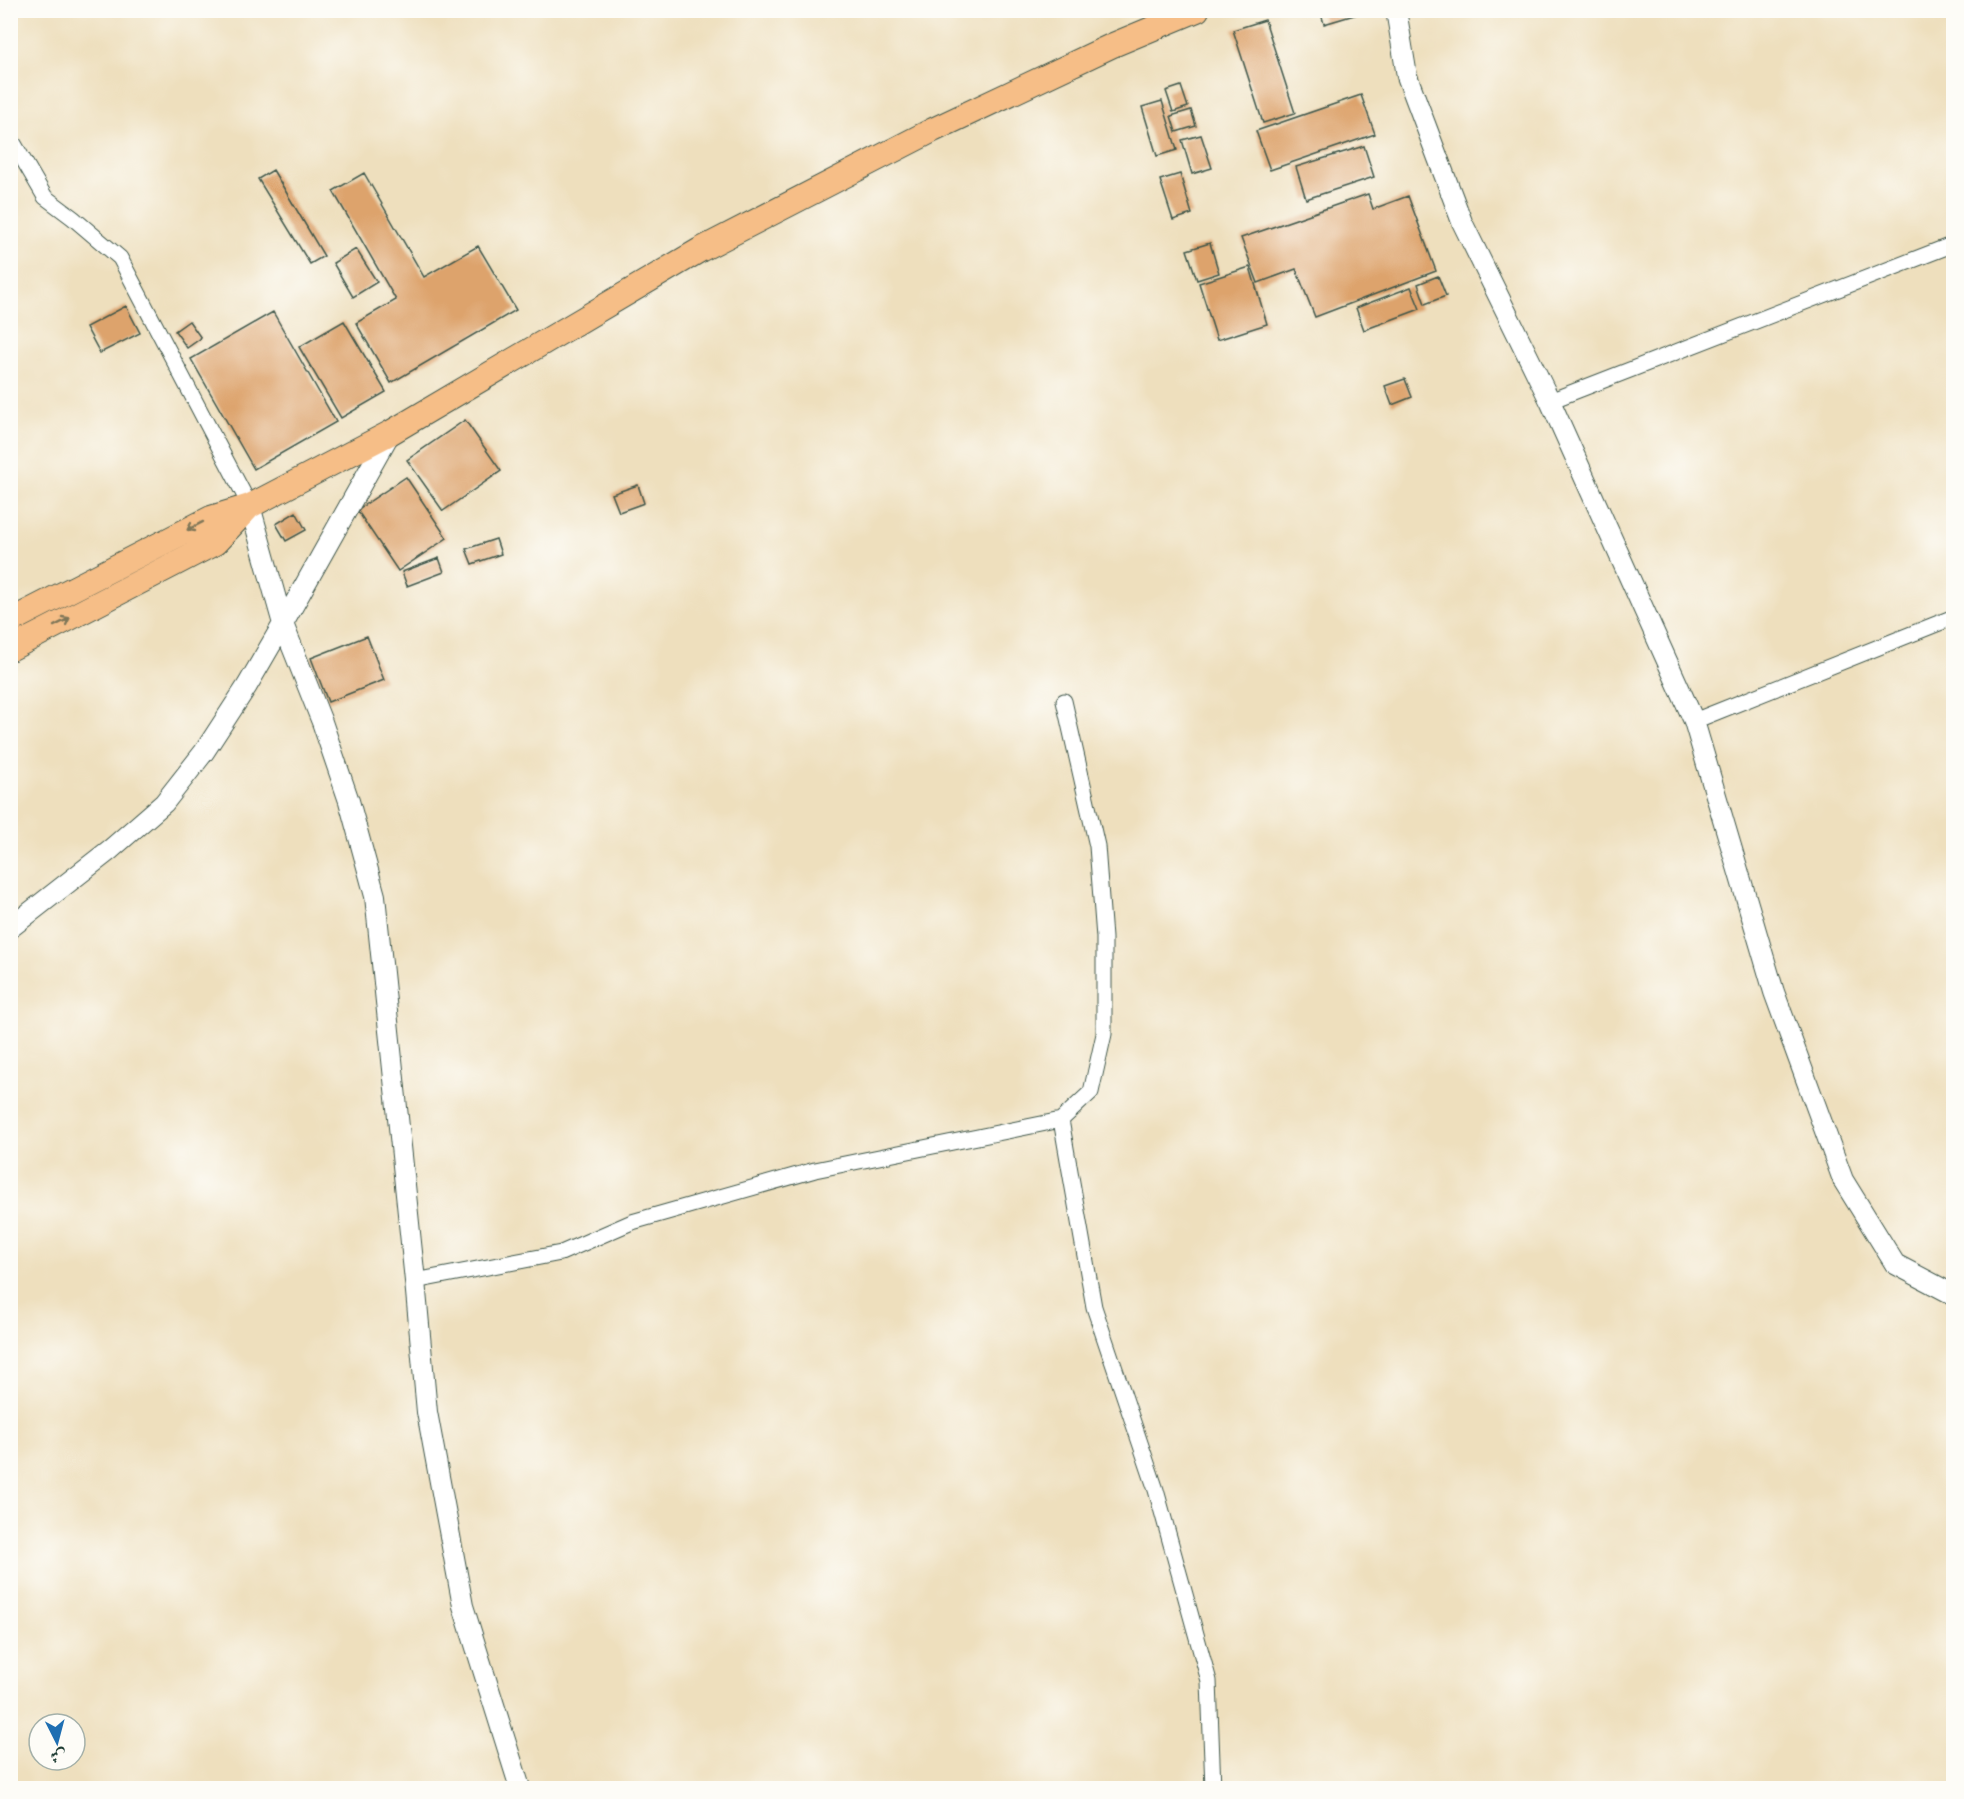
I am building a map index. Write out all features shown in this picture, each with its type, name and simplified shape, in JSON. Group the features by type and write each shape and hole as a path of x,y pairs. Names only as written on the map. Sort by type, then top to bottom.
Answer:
{"main road":[{"path":"10,621 211,518 250,506 390,433 700,250 933,130 1113,45 1197,10"},
{"path":"10,649 215,543 250,506"}],"street":[{"path":"1396,10 1407,76 1462,222 1550,401 1694,721 1774,992 1843,1180 1896,1264 1953,1295"},
{"path":"10,137 45,197 120,258 250,506 283,624 322,722 349,801 375,896 427,1412 464,1606 520,1788"},
{"path":"1550,401 1953,244"},
{"path":"10,928 111,849 164,803 204,752 247,686 390,433"},
{"path":"1694,721 1953,617"},
{"path":"415,1281 561,1253 632,1222 815,1170 1061,1120 1091,1092 1104,1034 1104,938 1097,846 1064,701"},
{"path":"1061,1120 1094,1307 1156,1490 1209,1681 1213,1788"}],"building":[{"path":"1320,10 1360,10 1361,13 1324,24"},
{"path":"1265,20 1295,113 1263,123 1233,30"},
{"path":"1181,86 1188,107 1173,112 1166,91"},
{"path":"1361,95 1375,134 1270,170 1256,131"},
{"path":"1162,101 1177,150 1157,156 1142,107"},
{"path":"1191,110 1196,126 1176,132 1171,116"},
{"path":"1201,135 1212,168 1192,174 1182,140"},
{"path":"1364,146 1374,177 1306,199 1296,167"},
{"path":"273,170 324,256 310,264 258,179"},
{"path":"364,173 424,277 478,246 516,310 391,383 356,323 396,300 333,191"},
{"path":"1180,174 1192,214 1173,220 1160,180"},
{"path":"1368,194 1373,209 1408,196 1436,271 1315,317 1296,269 1258,283 1241,238"},
{"path":"1210,243 1219,273 1197,280 1187,250"},
{"path":"356,249 377,282 353,297 333,263"},
{"path":"1250,267 1267,324 1217,340 1199,283"},
{"path":"1438,276 1446,296 1425,304 1418,284"},
{"path":"1411,287 1420,309 1364,330 1356,308"},
{"path":"126,306 140,333 100,353 86,327"},
{"path":"273,312 336,422 254,469 191,359"},
{"path":"189,321 201,338 187,348 175,331"},
{"path":"344,321 386,392 341,418 299,347"},
{"path":"1405,379 1412,397 1392,405 1385,386"},
{"path":"465,420 501,471 443,511 407,460"},
{"path":"406,477 447,538 398,571 357,510"},
{"path":"638,485 644,503 619,512 612,494"},
{"path":"296,512 306,530 286,541 276,524"},
{"path":"496,539 501,554 472,564 466,549"},
{"path":"439,558 444,572 407,586 402,572"},
{"path":"367,636 384,680 328,702 311,658"}]}
